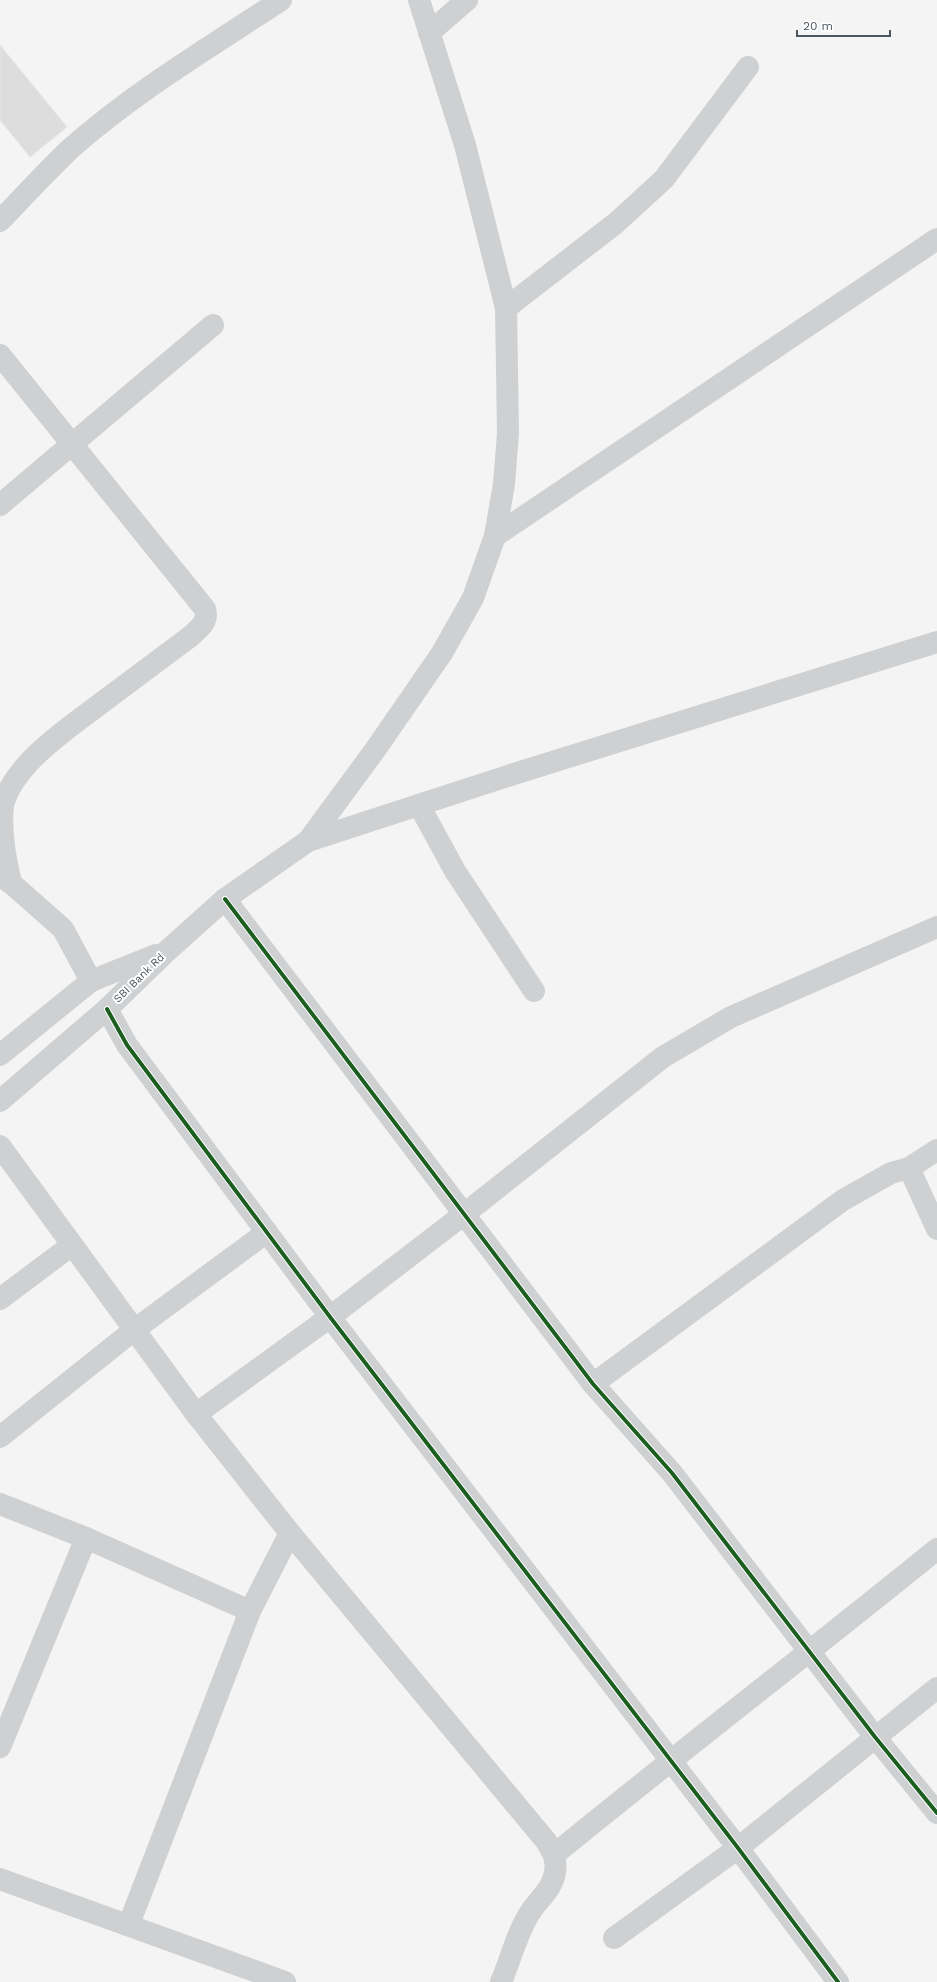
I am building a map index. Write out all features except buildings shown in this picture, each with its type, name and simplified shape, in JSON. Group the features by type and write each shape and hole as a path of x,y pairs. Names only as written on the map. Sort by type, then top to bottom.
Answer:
{"street":[{"path":"0,221 70,149 112,115 162,79 281,0"},
{"path":"308,841 375,750 442,654 473,598 496,536 504,484 508,433 506,308 465,146 419,0"},
{"path":"429,33 467,0"},
{"path":"506,308 616,223 664,179 748,68"},
{"path":"496,536 937,239"},
{"path":"0,505 213,325"},
{"path":"0,355 205,609 207,615 206,621 191,636 60,735 37,755 10,787 2,806 1,827 6,880 63,929 92,981"},
{"path":"167,951 225,899 308,841 937,642"},
{"path":"419,805 455,871 534,991"},
{"path":"225,899 463,1215 593,1384 672,1473 811,1651 875,1737 937,1814"},
{"path":"196,1414 330,1317 463,1215 662,1057 731,1017 937,926"},
{"name":"SBI Bank Rd","path":"0,1055 92,981 167,951"},
{"name":"SBI Bank Rd","path":"0,1101 107,1009 167,951"},
{"path":"107,1009 127,1045 266,1232 738,1848 838,1982"},
{"path":"0,1146 196,1414 290,1533 546,1841 555,1854 556,1872 553,1880 527,1918 501,1982"},
{"path":"593,1384 843,1200 891,1173 909,1168 937,1150"},
{"path":"909,1168 937,1229"},
{"path":"0,1437 134,1330 266,1232"},
{"path":"0,1299 72,1245"},
{"path":"0,1504 86,1538 250,1610"},
{"path":"129,1924 250,1610 290,1533"},
{"path":"0,1746 86,1538"},
{"path":"555,1854 670,1760 811,1651 937,1549"},
{"path":"614,1938 738,1848 937,1688"},
{"path":"0,1879 129,1924 285,1982"}],"cycle path":[{"path":"225,899 593,1384 672,1473 875,1737 937,1813"},
{"path":"107,1009 127,1045 330,1317 738,1848 838,1982"}]}
